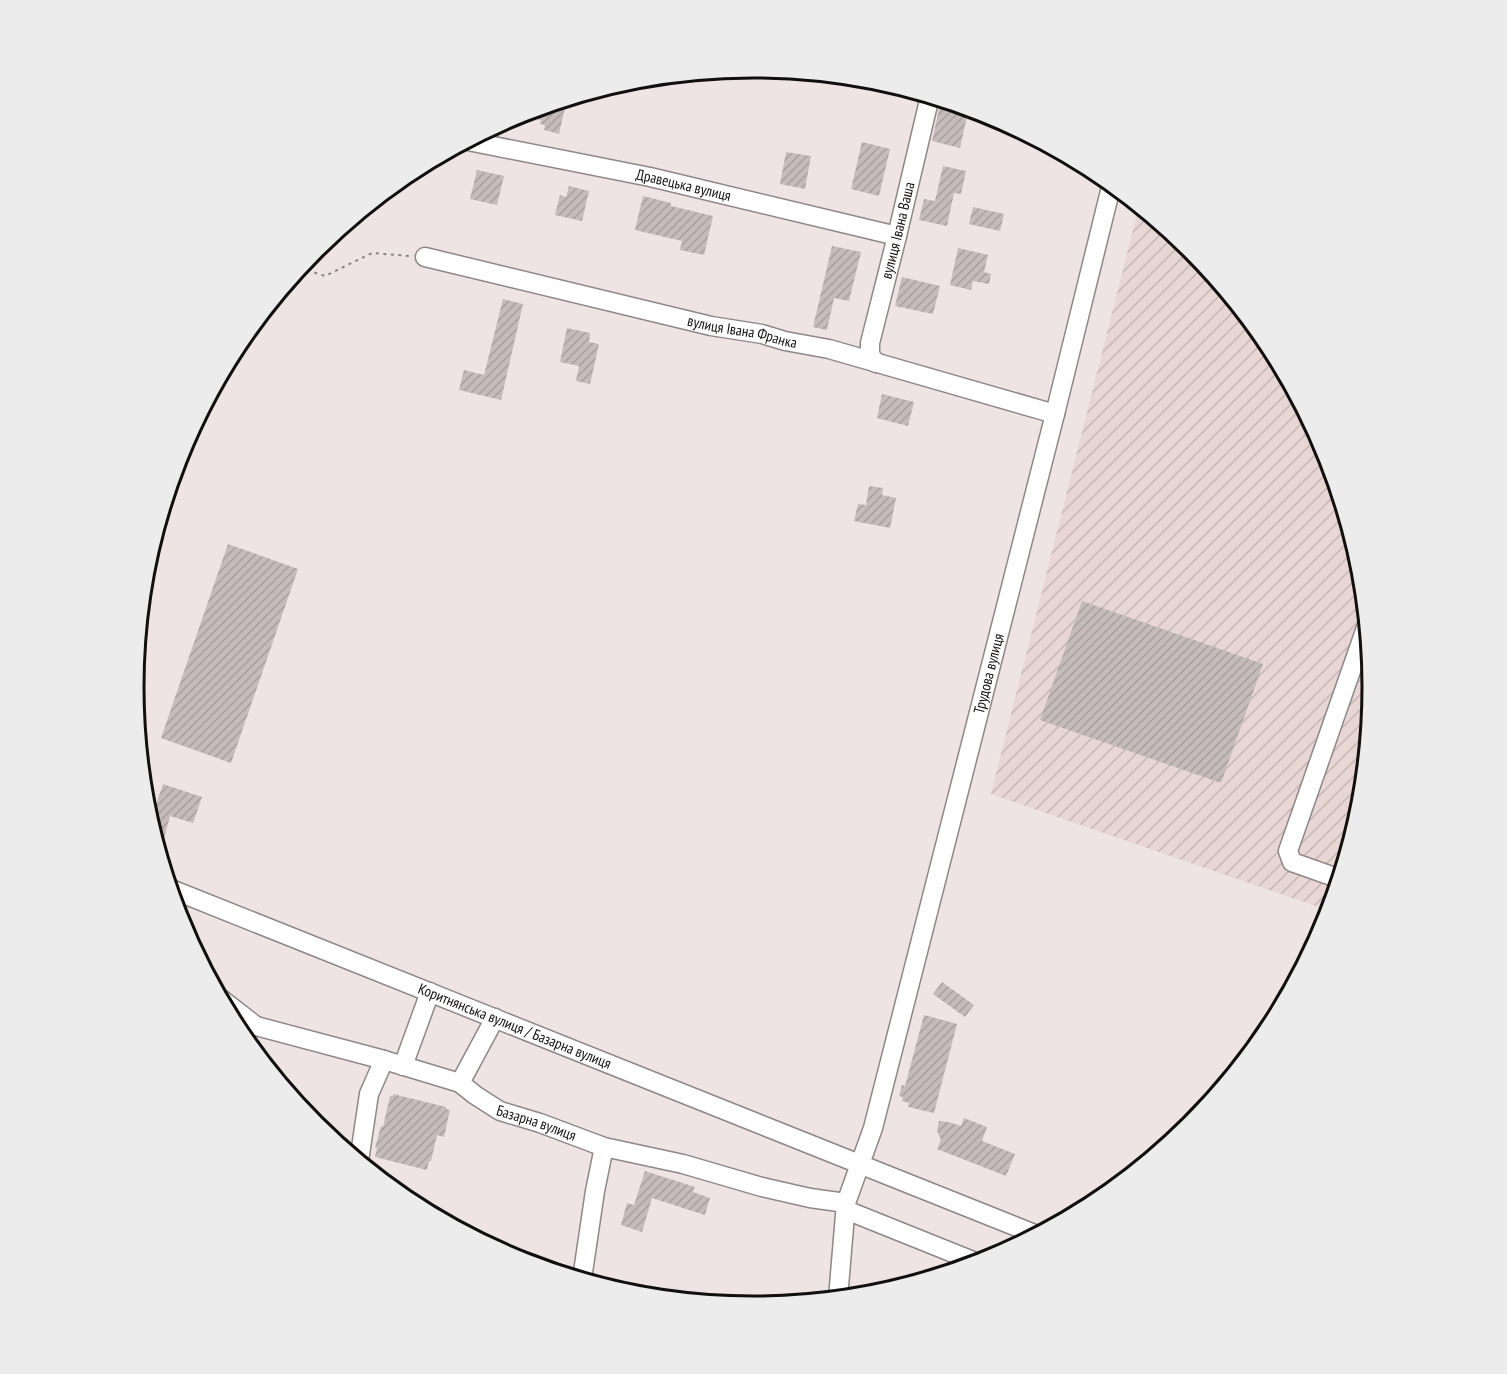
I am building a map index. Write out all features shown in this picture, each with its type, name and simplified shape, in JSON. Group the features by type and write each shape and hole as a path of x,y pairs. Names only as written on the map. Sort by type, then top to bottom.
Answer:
{"street":[{"name":"вулиця Івана Ваша","path":"876,363 870,355 870,343 928,104"},
{"name":"Дравецька вулиця","path":"480,143 650,177 897,236"},
{"name":"Трудова вулиця","path":"839,1290 846,1206 873,1128 1109,194"},
{"name":"вулиця Івана Франка","path":"425,257 711,326 762,334 785,341 829,349 1055,414"},
{"path":"1332,876 1292,862 1288,851 1361,644"},
{"name":"Коритнянська вулиця / Базарна вулиця","path":"181,893 1027,1231"},
{"path":"404,1066 430,992"},
{"path":"239,1013 256,1026"},
{"path":"460,1083 495,1018"},
{"name":"Базарна вулиця","path":"247,1025 384,1060 460,1083 500,1111 604,1147 683,1164 771,1190 846,1206 966,1258"},
{"path":"360,1152 369,1094 384,1060"},
{"path":"583,1271 604,1147"}],"path":[{"path":"309,271 325,276 372,253 425,257"}],"shaded area":[{"path":"1137,214 1184,256 1237,316 1281,383 1300,418 1330,491 1351,568 1361,647 1361,727 1351,806 1342,845 1321,908 991,794"}],"building":[{"path":"939,107 967,117 960,148 932,141"},
{"path":"565,108 559,134 544,130 545,125 540,124 541,120 535,118"},
{"path":"862,142 890,149 879,196 851,189"},
{"path":"786,152 811,156 805,189 780,184"},
{"path":"943,166 966,171 961,194 954,193 947,226 919,220 924,199 935,201"},
{"path":"477,170 504,176 497,205 470,199"},
{"path":"569,186 589,191 582,221 555,215 560,195 566,197"},
{"path":"643,196 671,203 671,206 713,216 704,255 680,250 682,241 635,230"},
{"path":"973,207 1004,214 1000,231 969,224"},
{"path":"832,246 861,252 849,301 834,298 827,330 813,327"},
{"path":"958,248 988,255 984,272 991,274 989,284 973,281 971,290 950,285"},
{"path":"902,277 940,286 933,314 895,306"},
{"path":"503,299 523,304 501,400 459,390 464,370 484,375"},
{"path":"567,328 590,333 589,342 599,344 590,384 576,381 579,366 560,362"},
{"path":"882,394 914,402 908,426 877,418"},
{"path":"869,486 883,488 882,495 896,498 890,528 854,521 858,504 866,505"},
{"path":"228,544 298,569 231,763 161,738"},
{"path":"1082,601 1263,664 1221,783 1040,720"},
{"path":"163,784 202,797 193,823 170,816 164,840 156,805"},
{"path":"942,982 974,1005 965,1017 933,994"},
{"path":"924,1015 957,1024 934,1113 908,1107 909,1103 902,1101 903,1097 899,1096 902,1085 905,1086"},
{"path":"393,1094 446,1107 450,1110 444,1137 437,1135 427,1170 375,1157 381,1126 383,1127 390,1096"},
{"path":"964,1118 987,1127 982,1141 1015,1154 1006,1176 937,1149 941,1140 937,1131 939,1121 961,1126"},
{"path":"645,1171 695,1187 693,1192 710,1198 705,1215 652,1198 642,1232 621,1225 627,1203 634,1205"}]}
